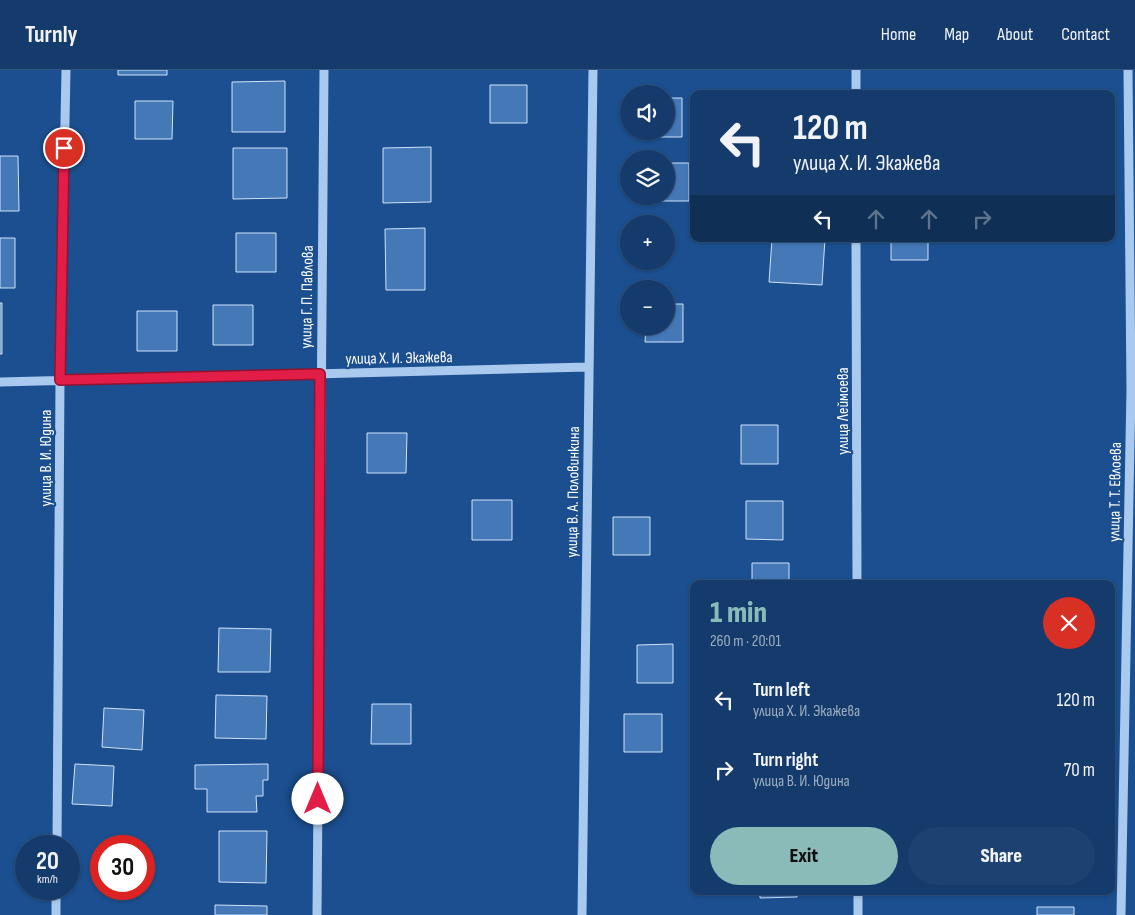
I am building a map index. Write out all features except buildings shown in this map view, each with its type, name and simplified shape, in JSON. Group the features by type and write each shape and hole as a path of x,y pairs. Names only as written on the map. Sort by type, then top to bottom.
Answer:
{"street":[{"name":"улица В. И. Юдина","path":"57,835 60,380 66,70"},
{"name":"улица Г. П. Павлова","path":"317,915 324,70"},
{"name":"улица В. А. Половинкина","path":"582,915 593,70"},
{"path":"856,70 856,90"},
{"name":"улица Т. Т. Евлоева","path":"1121,915 1131,390 1128,70"},
{"name":"улица Леймоева","path":"856,242 857,580"},
{"name":"улица Х. И. Экажева","path":"0,382 588,367"},
{"path":"858,895 858,915"},
{"path":"56,900 56,915"}],"route":[{"path":"64,148 60,380 320,374 318,799"}]}
